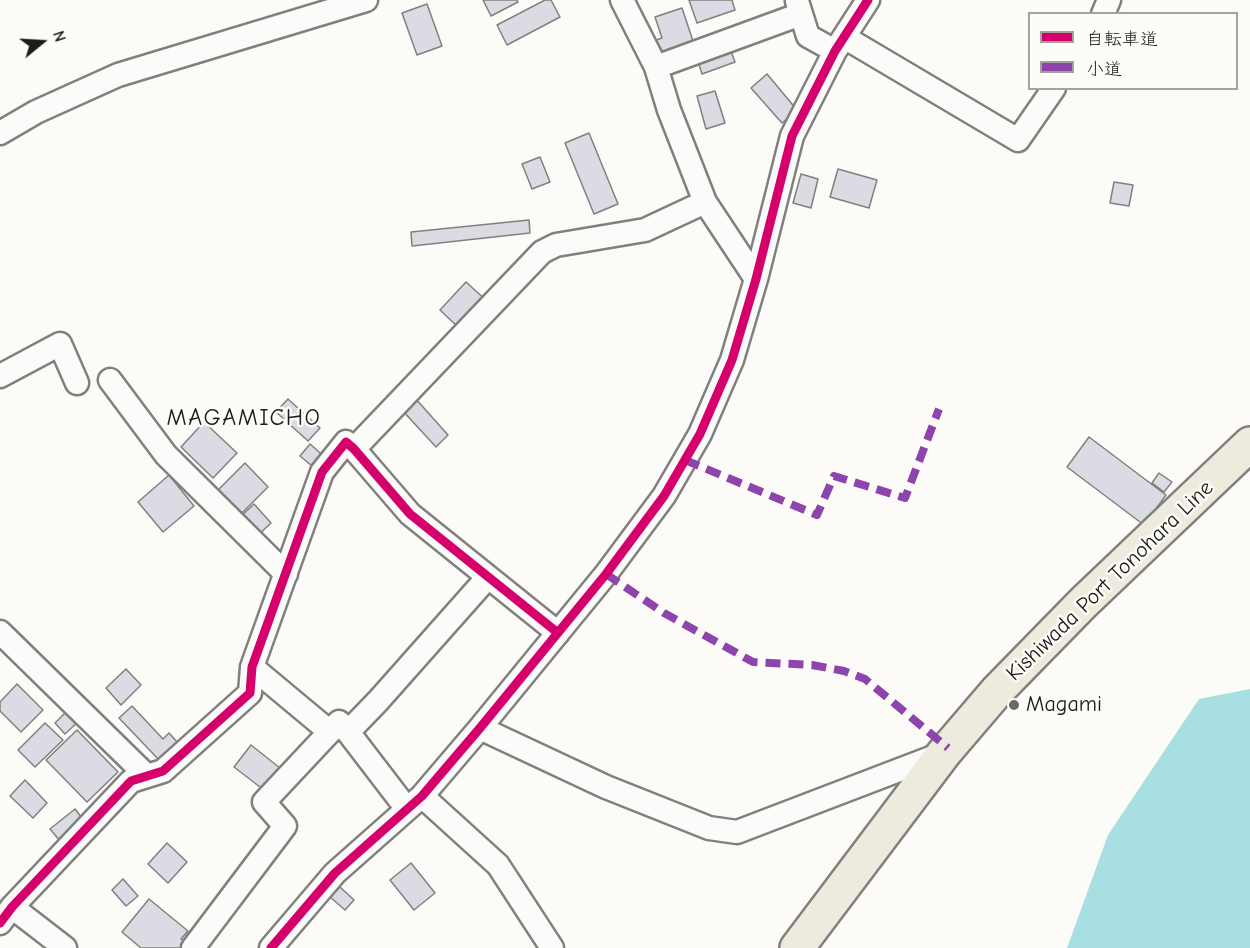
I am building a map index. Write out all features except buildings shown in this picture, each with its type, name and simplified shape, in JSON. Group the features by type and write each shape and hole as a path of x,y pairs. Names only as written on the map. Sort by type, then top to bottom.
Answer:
{"main road":[{"name":"Kishiwada Port Tonohara Line","path":"797,948 944,753 998,691 1083,603 1250,444"}],"street":[{"path":"0,133 36,112 118,75 366,0"},
{"path":"622,0 656,67 669,110 705,202 756,279"},
{"path":"271,948 334,873 415,803 480,728 606,574 664,496 700,434 732,360 756,279 792,136 839,44 868,0"},
{"path":"656,67 799,7 808,36 839,44 1018,140 1053,90"},
{"path":"354,449 542,252 556,245 645,230 705,202"},
{"path":"0,376 60,344 77,383"},
{"path":"110,380 166,455 286,574"},
{"path":"65,948 6,915 131,781 163,771 250,693 252,667 322,472 346,442 410,514 558,633"},
{"path":"193,948 285,826 264,802 339,732 378,701 489,578"},
{"path":"0,632 147,776"},
{"path":"252,667 339,732 415,803 498,865 552,948"},
{"path":"480,728 606,787 709,828 738,832 944,753"}],"water":[{"path":"1250,689 1250,948 1067,948 1108,835 1199,699"}],"marked path":[{"path":"685,460 817,515 834,476 905,498 939,409"},
{"path":"606,574 664,613 753,662 812,665 844,671 865,679 948,748"}],"cycle path":[{"path":"271,948 335,873 422,796 606,574 664,496 700,434 732,360 756,279 792,136 835,51 868,0"},
{"path":"0,923 12,907 131,781 163,771 250,693 252,667 322,472 346,442 410,514 558,633"}],"place":[{"name":"Magami","path":"1014,705"}],"district":[{"name":"MAGAMICHO","path":"244,418"}]}
